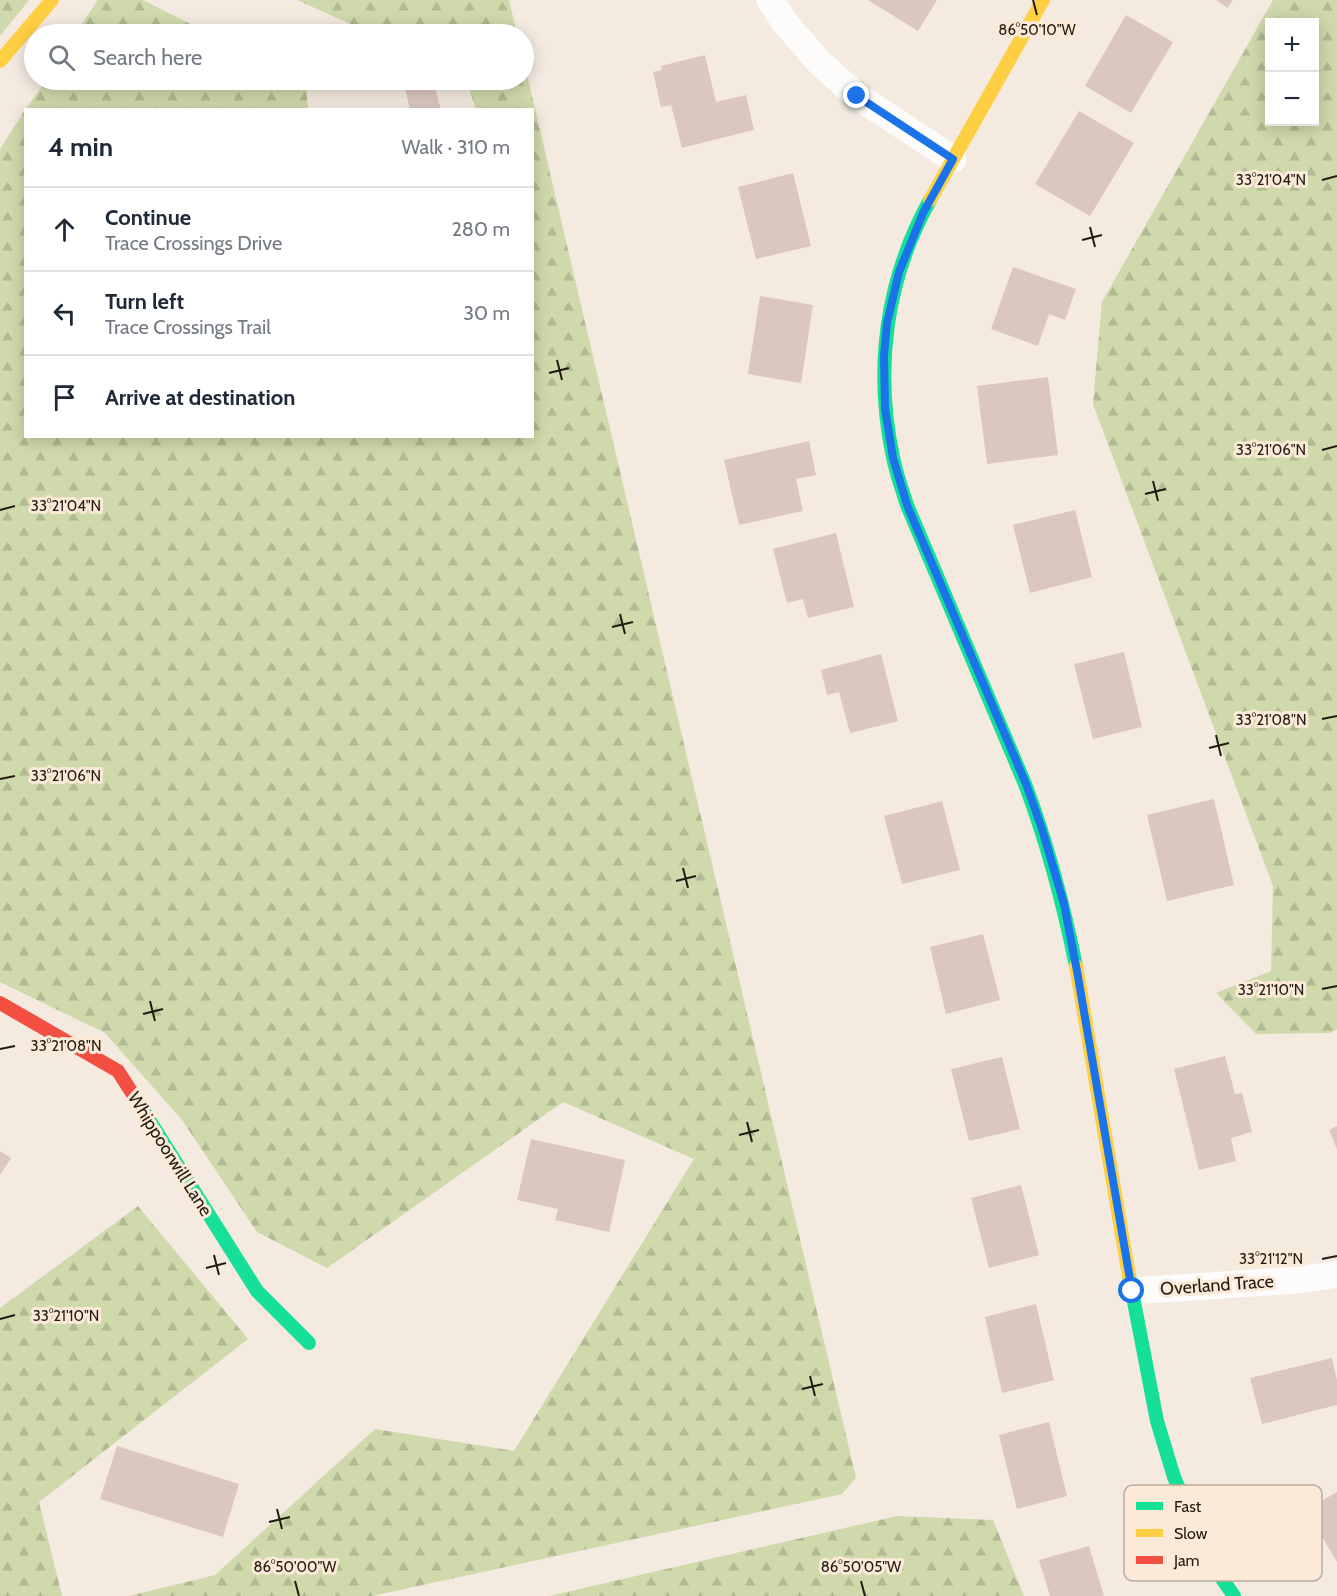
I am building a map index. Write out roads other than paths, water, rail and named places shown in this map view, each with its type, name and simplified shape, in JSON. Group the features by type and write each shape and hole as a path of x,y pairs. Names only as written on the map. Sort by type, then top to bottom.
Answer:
{"street":[{"path":"32,24 52,0"},
{"path":"770,0 786,24 820,63 857,96 953,159"},
{"path":"1043,0 923,213 899,272 887,323 884,356 886,418 893,458 907,505 1026,784 1064,904 1157,1421 1177,1485"},
{"path":"0,61 24,33"},
{"name":"Whippoorwill Lane","path":"0,1003 118,1071 257,1291 309,1343"},
{"name":"Overland Trace","path":"1132,1291 1298,1280 1337,1274"},
{"path":"1224,1581 1234,1596"}]}
